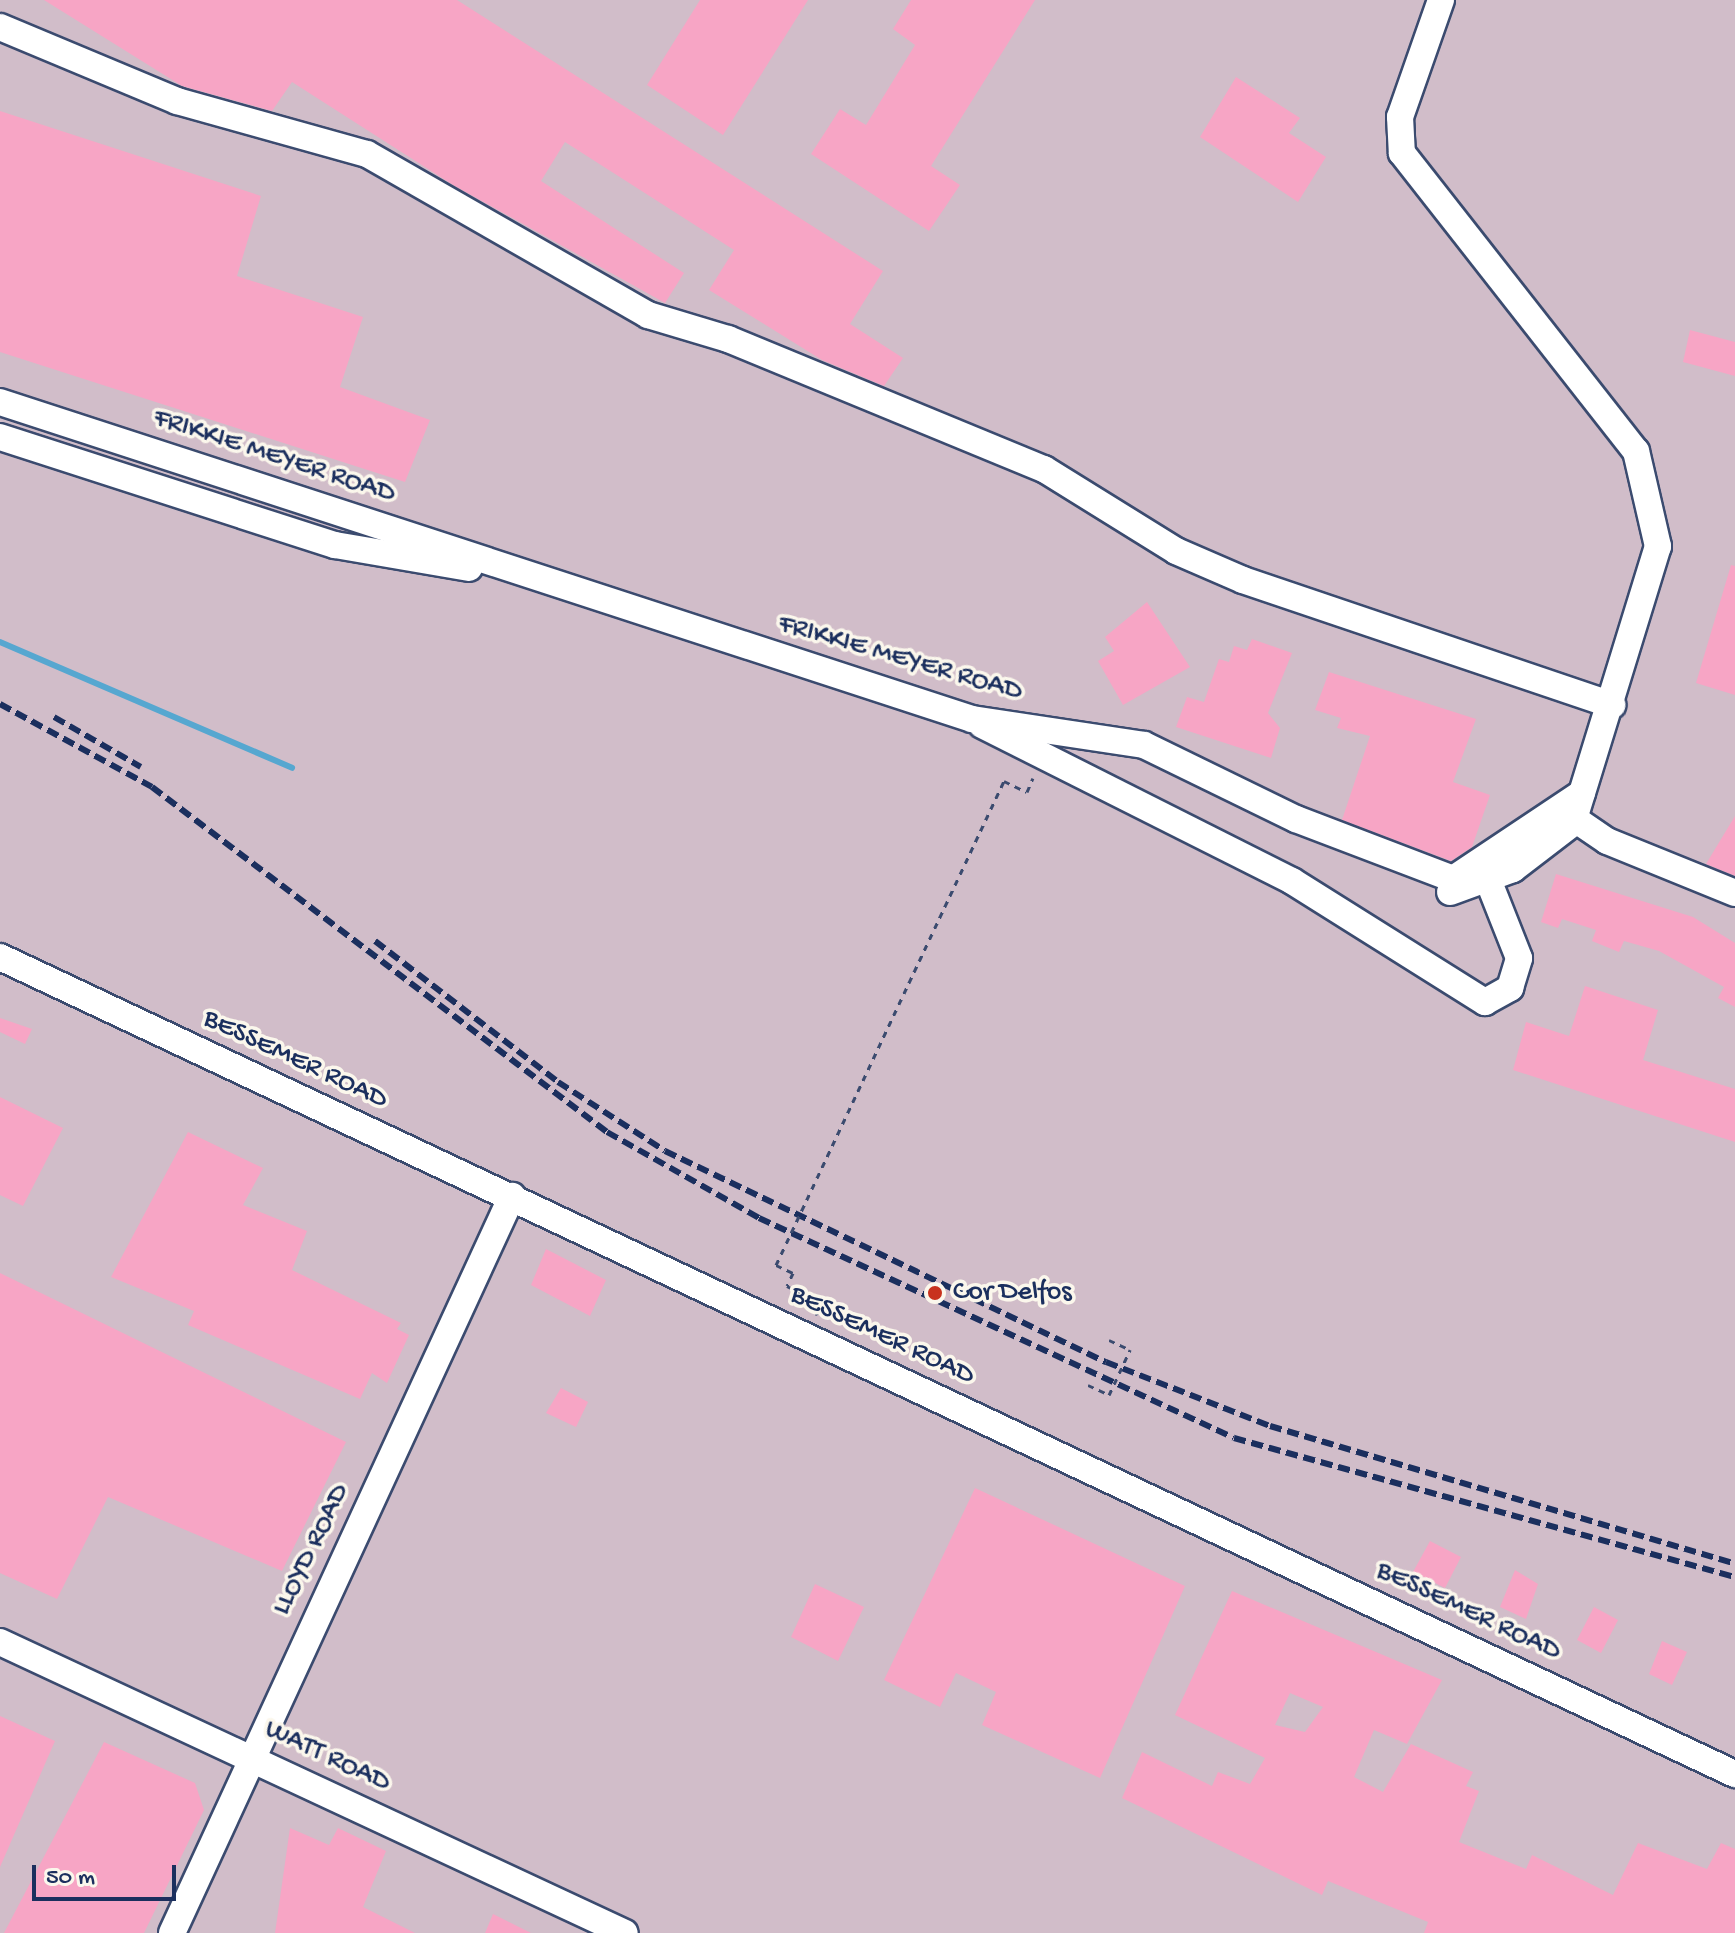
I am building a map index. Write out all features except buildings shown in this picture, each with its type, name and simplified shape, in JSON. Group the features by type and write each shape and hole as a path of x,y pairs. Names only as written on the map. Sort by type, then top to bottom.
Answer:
{"street":[{"path":"972,719 1013,747 1292,881 1485,1002 1510,988 1519,965 1516,935 1486,872 1567,816 1582,793 1612,705 1658,546 1653,506 1636,451 1402,153 1400,117 1441,0"},
{"path":"0,27 177,101 367,154 648,315 728,339 1044,469 1176,551 1243,580 1612,705"},
{"name":"FRIKKIE MEYER ROAD","path":"0,402 527,578 972,719 1144,745 1296,819 1453,879 1486,872"},
{"name":"FRIKKIE MEYER ROAD","path":"0,437 335,545 527,578"},
{"path":"1567,816 1735,893"},
{"name":"BESSEMER ROAD","path":"0,957 1735,1774"},
{"name":"LLOYD ROAD","path":"172,1933 249,1756 512,1196"},
{"name":"WATT ROAD","path":"0,1642 625,1933"}],"path":[{"path":"811,1299 787,1286 793,1273 776,1265 1004,781 1027,792"},
{"path":"1088,1385 1109,1395 1130,1350 1109,1340"}],"shaded area":[{"path":"0,0 1735,0 1735,1933 0,1933"}],"waterway":[{"path":"0,642 292,768"}],"railway":[{"path":"0,704 152,787 607,1132 759,1218 1234,1438 1735,1577"},
{"path":"54,717 141,767"},
{"path":"375,941 558,1082 665,1151 1106,1362 1270,1426 1735,1564"}],"place":[{"name":"Cor Delfos","path":"935,1293"}]}
